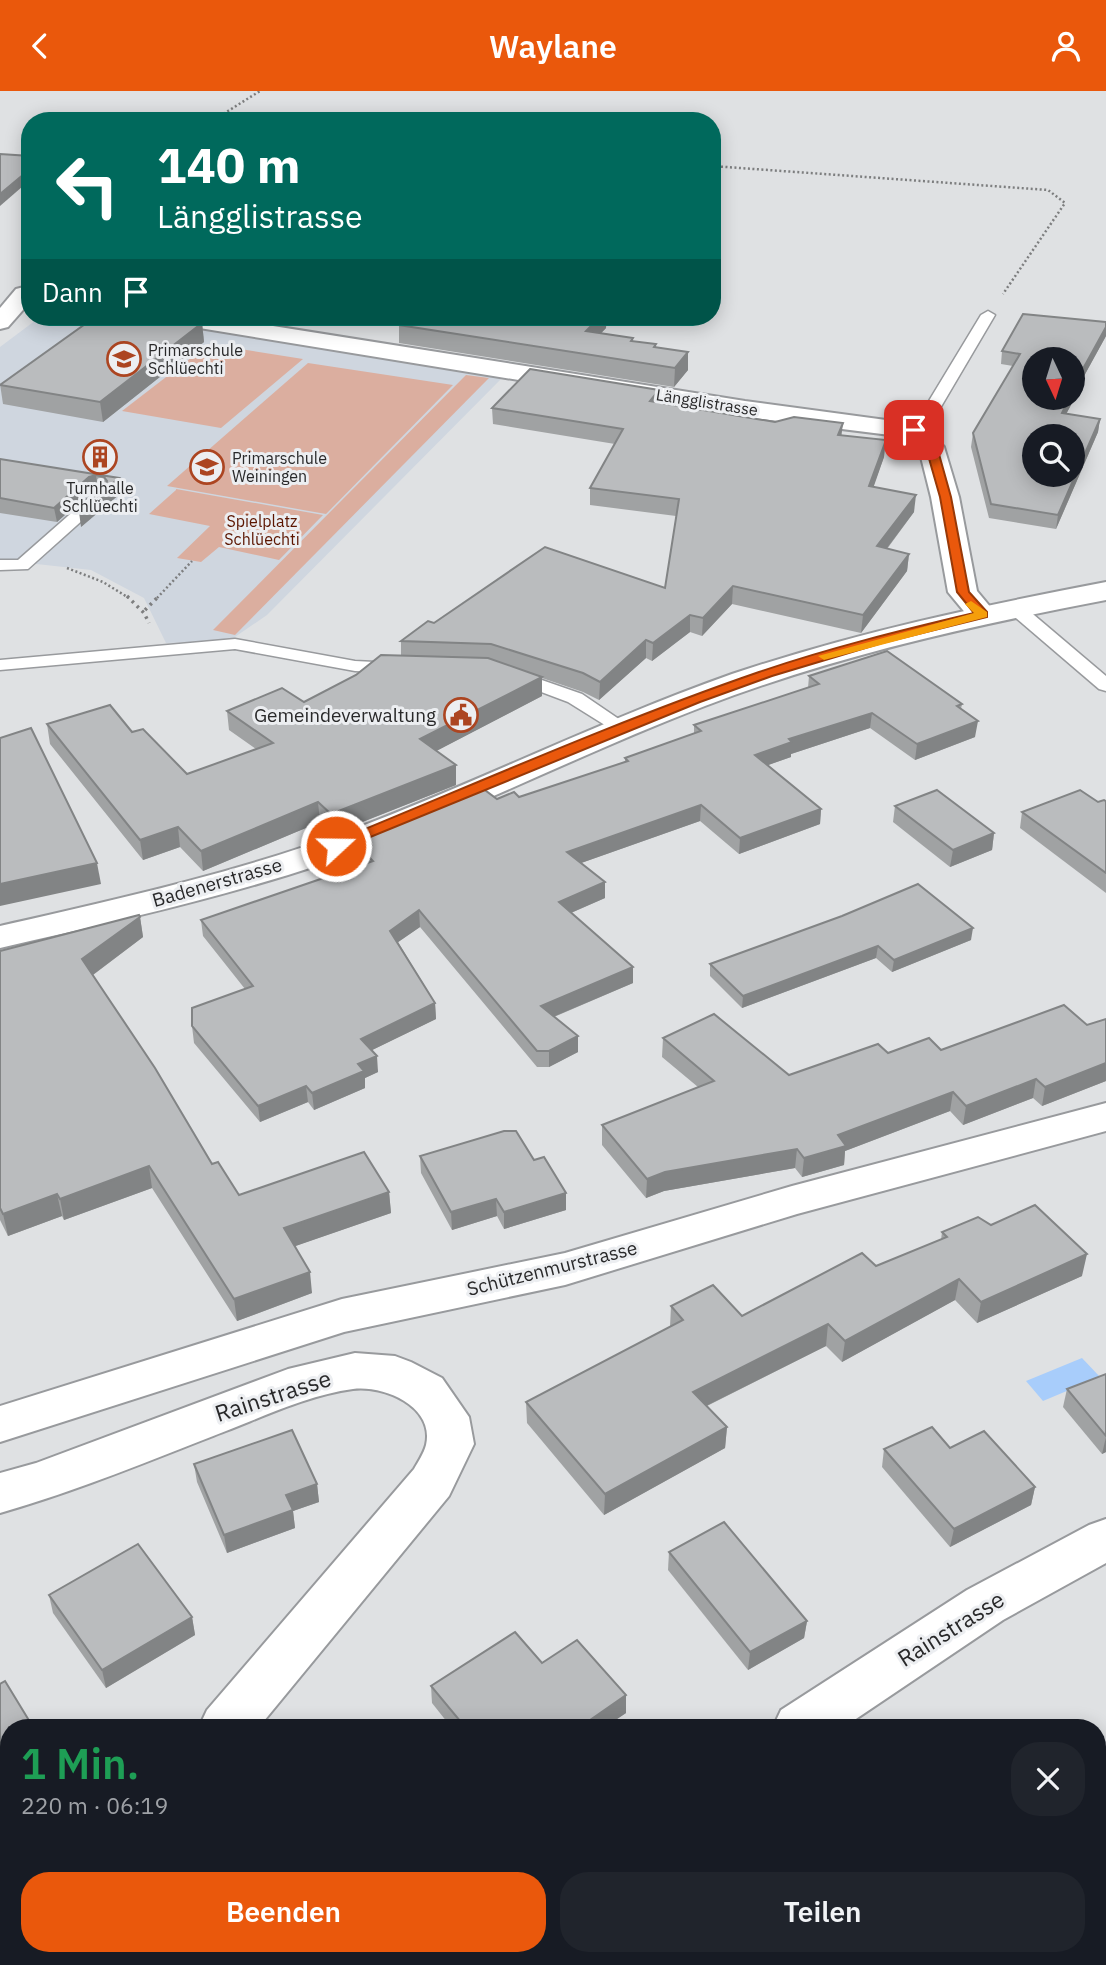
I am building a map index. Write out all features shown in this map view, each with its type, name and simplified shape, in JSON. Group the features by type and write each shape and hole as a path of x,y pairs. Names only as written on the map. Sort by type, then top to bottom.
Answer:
{"street":[{"path":"0,322 21,301"},
{"name":"Längglistrasse","path":"230,326 745,409 914,430"},
{"path":"914,430 931,447 945,497 963,592 982,615"},
{"name":"Badenerstrasse","path":"0,937 184,893 311,856 623,728 767,673 878,640 982,615 1106,591"},
{"name":"Schützenmurstrasse","path":"0,1424 342,1316 565,1269 792,1201 1106,1117"},
{"name":"Rainstrasse","path":"0,1493 43,1481 304,1382 355,1371 395,1374 426,1391 446,1417 450,1444 432,1482 233,1719"},
{"name":"Rainstrasse","path":"812,1719 985,1605 1106,1539"}],"lane":[{"path":"914,430 924,422 988,315"},
{"path":"0,565 22,565 99,497"},
{"path":"1015,608 1106,685"},
{"path":"0,665 157,650 248,645 355,666 415,669"},
{"path":"491,669 575,698 623,728"}],"path":[{"path":"226,112 260,91"},
{"path":"721,167 1048,190 1065,203 988,315"},
{"path":"145,610 192,561"},
{"path":"22,565 59,565 102,580 145,610 157,650"}],"shaded area":[{"name":"Primarschule Weiningen","path":"28,326 186,326 507,373 267,615 229,641 166,643 144,598 91,570 0,560 0,347"}],"green space":[{"path":"209,344 303,359 221,428 122,411"},
{"path":"308,363 453,385 326,514 167,486"},
{"path":"466,375 489,378 235,635 213,630"},
{"name":"Spielplatz Schlüechti","path":"176,490 323,515 279,560 219,547 201,562 177,558 210,526 149,514"}],"water":[{"path":"1082,1358 1100,1377 1043,1401 1026,1381"}],"building":[{"path":"0,154 21,155 21,176 0,194"},
{"path":"1023,314 1106,322 1106,327 1085,365 1085,347 1022,347 1022,410 1064,410 1062,413 1100,419 1085,453 1085,424 1022,424 1022,487 1070,487 1058,515 991,504 973,433 1020,354 1002,351"},
{"name":"Primarschule Schlüechti","path":"82,326 198,326 100,402 0,385"},
{"path":"405,326 591,326 586,331 633,338 631,341 688,352 675,368"},
{"path":"530,369 659,390 650,401 775,422 794,417 843,423 838,435 886,440 869,486 916,495 877,546 909,554 863,615 733,586 703,618 690,615 653,643 646,640 600,682 583,673 491,644 401,641 428,621 434,623 545,547 665,588 679,499 590,488 623,429 492,408"},
{"path":"0,459 119,478 79,512 105,487 107,481 104,477 89,477 54,508 0,498"},
{"path":"887,651 962,704 957,706 978,721 917,744 872,713 789,739 792,742 755,755 821,809 740,838 701,805 567,852 605,882 559,902 633,967 541,1006 578,1036 549,1051 537,1051 419,910 390,931 435,1003 361,1039 377,1056 358,1064 364,1071 312,1093 306,1086 258,1106 192,1026 192,1008 253,986 201,920 373,861 352,840 482,788 497,799 514,792 519,797 628,761 625,758 701,731 694,725 819,684 809,676"},
{"path":"381,655 488,658 542,677 420,739 456,765 331,814 318,802 201,851 178,827 140,840 47,724 110,705 132,732 143,729 187,774 273,743 227,711 282,688 304,702 356,675"},
{"path":"31,728 97,863 0,884 0,738"},
{"path":"937,790 994,833 953,850 895,806"},
{"path":"1080,790 1098,802 1106,801 1106,873 1022,812"},
{"path":"918,884 973,928 894,960 878,946 743,996 710,964 842,916"},
{"path":"139,915 140,917 82,959 155,1068 212,1164 218,1162 239,1195 364,1152 389,1192 284,1228 310,1272 234,1299 149,1166 60,1199 57,1194 3,1214 0,1208 0,951"},
{"path":"1064,1005 1087,1025 1106,1019 1106,1063 1045,1087 1036,1079 966,1106 953,1092 838,1135 846,1146 804,1158 797,1149 665,1172 647,1179 602,1125 714,1081 663,1038 714,1014 789,1075 878,1044 888,1053 929,1038 941,1050"},
{"path":"504,1131 516,1131 534,1160 544,1157 566,1193 504,1212 496,1199 451,1212 420,1156"},
{"path":"1035,1205 1087,1254 981,1302 959,1279 845,1341 828,1324 693,1392 727,1427 605,1494 526,1402 683,1320 671,1306 713,1285 742,1316 862,1253 876,1266 947,1237 942,1232 978,1217 991,1225"},
{"path":"1106,1374 1106,1436 1067,1389"},
{"path":"932,1427 950,1448 984,1431 1035,1487 954,1529 884,1449"},
{"path":"292,1430 317,1484 286,1495 293,1510 224,1535 194,1464"},
{"path":"724,1522 807,1621 750,1652 669,1552"},
{"path":"138,1544 192,1617 102,1670 49,1595"},
{"path":"515,1632 542,1663 577,1640 626,1695 592,1719 458,1719 431,1686"},
{"path":"5,1681 28,1719 0,1719 0,1684"}],"slow traffic":[{"path":"824,656 982,615 971,604"}],"place":[{"name":"Primarschule Schlüechti","path":"124,359"},
{"name":"Turnhalle Schlüechti","path":"100,457"},
{"name":"Primarschule Weiningen","path":"207,467"},
{"name":"Gemeindeverwaltung","path":"461,715"}],"route":[{"path":"336,846 695,699 767,673 878,640 982,615 969,603 963,592 945,497 931,447 914,430"}]}
